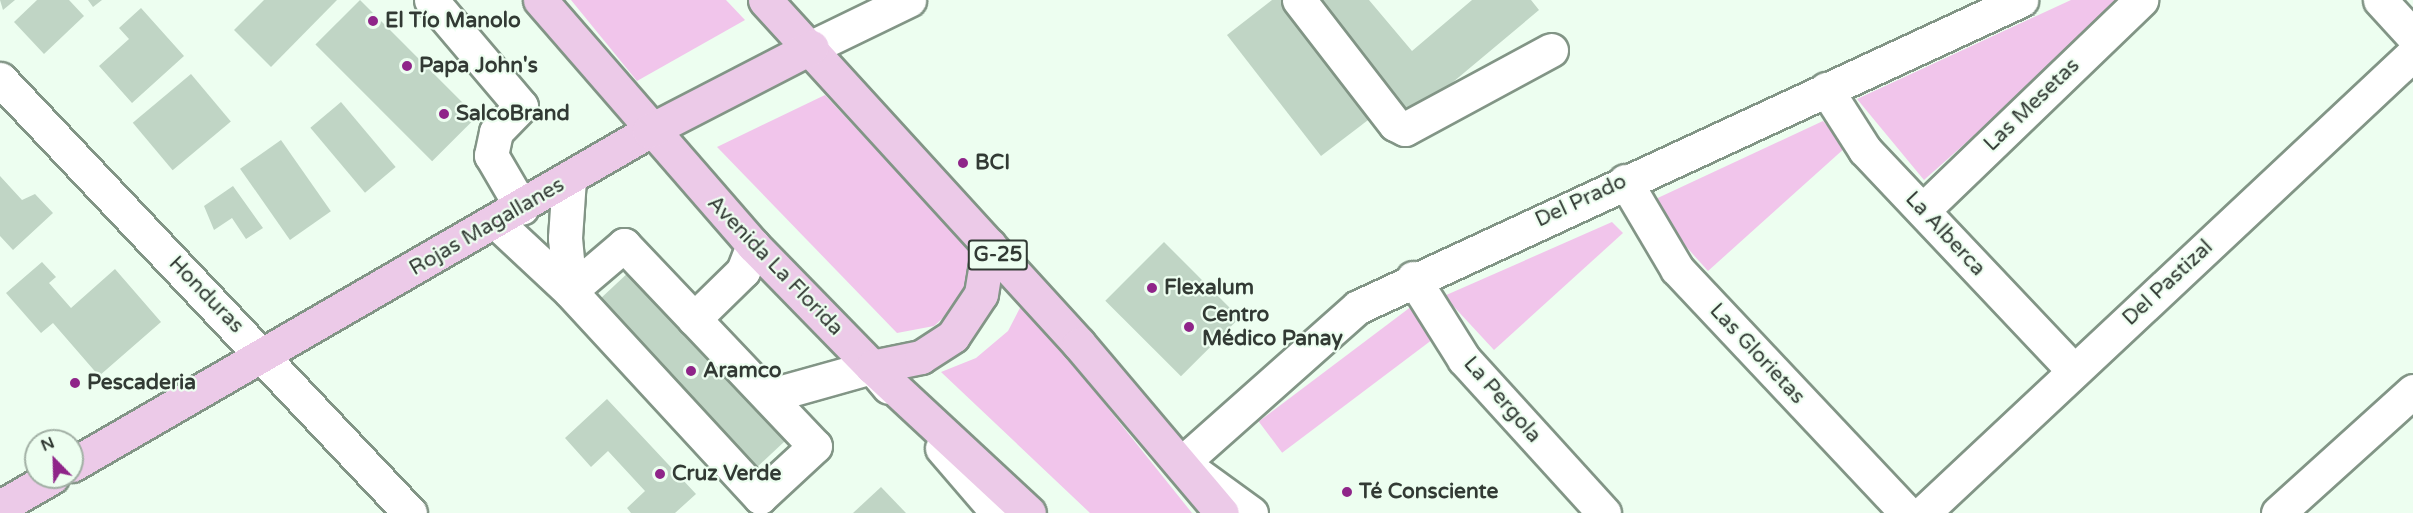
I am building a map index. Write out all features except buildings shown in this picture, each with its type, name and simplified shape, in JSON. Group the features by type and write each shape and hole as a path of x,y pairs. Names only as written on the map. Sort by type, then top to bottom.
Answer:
{"main road":[{"name":"Avenida La Florida","path":"540,0 649,131 753,245 872,367 1029,513"},
{"name":"G-25","path":"765,0 812,47 989,245 1182,463 1222,513"},
{"name":"Rojas Magallanes","path":"84,458 509,215 649,131 812,47"},
{"path":"872,367 921,357 953,336 981,294 989,245"},
{"path":"0,507 31,489"}],"street":[{"path":"431,0 521,106 496,132 491,155 509,215 570,291 760,497 815,446 624,245 570,291"},
{"name":"Rojas Magallanes","path":"812,47 909,0"},
{"path":"1299,0 1395,124 1405,129 1551,50"},
{"name":"Del Prado","path":"1182,463 1338,322 1413,278 2021,0"},
{"name":"Las Mesetas","path":"1923,210 2141,0"},
{"path":"2380,0 2413,36"},
{"name":"Del Pastizal","path":"1923,513 2413,54"},
{"name":"Honduras","path":"0,79 410,513"},
{"name":"La Alberca","path":"1826,89 1854,137 2074,371"},
{"path":"569,179 565,238 570,291"},
{"name":"Las Glorietas","path":"1625,181 1677,269 1907,513"},
{"path":"694,319 743,271 753,245"},
{"name":"La Pergola","path":"1413,278 1464,359 1604,513"},
{"path":"768,396 872,367 998,513"},
{"path":"2290,509 2413,391"},
{"path":"1182,463 1251,513"}],"shaded area":[{"path":"571,0 726,0 745,20 637,81"},
{"path":"2071,0 2127,0 1924,180 1857,99"},
{"path":"825,95 977,258 963,300 934,326 897,333 717,147"},
{"path":"1823,121 1846,147 1708,271 1647,203"},
{"path":"1612,222 1623,233 1494,350 1444,296"},
{"path":"1023,302 1192,513 1090,513 941,372 976,358 1008,331"},
{"path":"1412,306 1435,337 1282,453 1259,422"}],"place":[{"name":"El Tío Manolo","path":"373,21"},
{"name":"Papa John's","path":"407,66"},
{"name":"SalcoBrand","path":"444,114"},
{"name":"BCI","path":"963,163"},
{"name":"Flexalum","path":"1152,288"},
{"name":"Centro Médico Panay","path":"1189,327"},
{"name":"Aramco","path":"691,371"},
{"name":"Pescaderia","path":"75,383"},
{"name":"Cruz Verde","path":"660,474"},
{"name":"Té Consciente","path":"1347,492"}]}
